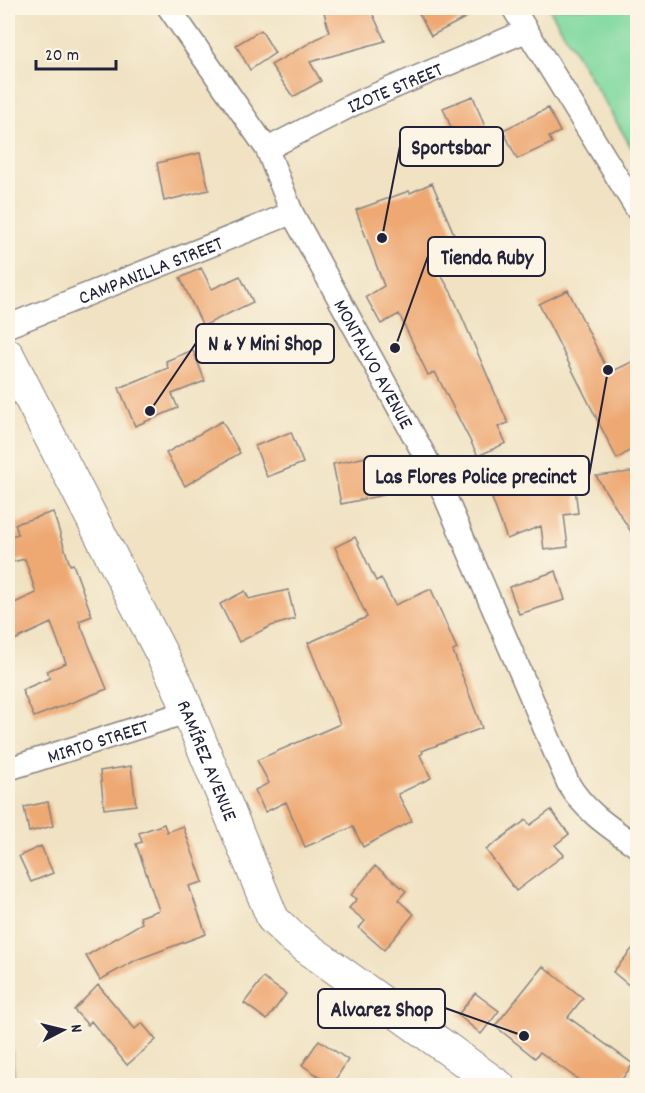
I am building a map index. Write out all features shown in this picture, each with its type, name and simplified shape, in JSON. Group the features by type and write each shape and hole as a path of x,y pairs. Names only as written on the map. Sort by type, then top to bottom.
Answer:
{"street":[{"name":"MONTALVO AVENUE","path":"169,8 267,149 292,213 438,480 568,783 577,798 594,815 638,847"},
{"path":"513,8 638,211"},
{"name":"IZOTE STREET","path":"267,149 354,104 526,31"},
{"name":"CAMPANILLA STREET","path":"8,326 292,213"},
{"name":"RAMÍREZ AVENUE","path":"8,355 177,684 273,919 291,937 499,1086"},
{"name":"MIRTO STREET","path":"8,769 187,712"}],"green space":[{"path":"549,8 637,8 637,157"},
{"path":"8,1010 15,1085 8,1085"}],"building":[{"path":"323,8 370,8 385,41 310,62 321,81 293,97 271,65 329,32"},
{"path":"416,8 484,8 431,36"},
{"path":"261,30 275,53 250,70 236,45"},
{"path":"473,96 490,140 461,152 443,108"},
{"path":"548,108 560,132 549,137 552,143 517,159 503,130"},
{"path":"200,153 209,190 164,201 157,163"},
{"path":"432,183 457,241 429,254 452,294 508,423 498,427 506,443 478,456 435,372 428,375 399,314 381,324 366,297 384,286 356,210 409,191 410,193"},
{"path":"201,268 212,289 240,276 253,302 203,326 180,278"},
{"path":"568,290 609,373 638,359 638,445 617,459 539,304"},
{"path":"193,350 205,381 172,394 178,408 135,426 119,388 168,368 166,361"},
{"path":"222,421 240,453 185,486 166,453"},
{"path":"291,432 303,463 267,477 255,446"},
{"path":"376,455 384,495 341,504 333,464"},
{"path":"638,471 638,543 596,476"},
{"path":"567,474 568,480 574,479 578,513 564,515 568,547 544,550 541,526 507,539 490,493 528,479"},
{"path":"53,512 70,565 73,564 92,616 79,621 107,689 34,717 22,690 50,678 47,671 66,663 51,623 8,643 8,606 36,593 25,559 8,563 8,537 18,534 15,524"},
{"path":"355,537 376,581 381,578 395,605 431,589 457,649 453,651 482,728 422,751 420,755 431,778 398,794 412,821 363,847 353,827 305,847 286,802 265,812 255,790 269,783 257,760 340,724 308,643 367,617 335,547"},
{"path":"556,571 565,600 519,614 509,587"},
{"path":"288,590 295,619 271,626 239,642 220,604 245,591 249,599"},
{"path":"131,766 136,805 104,809 100,771"},
{"path":"48,802 53,826 29,832 24,807"},
{"path":"551,810 569,834 555,845 564,855 516,891 486,850 526,820 530,825"},
{"path":"164,824 167,832 183,826 203,882 189,886 206,934 136,960 100,980 86,956 142,923 140,917 159,910 136,844 142,842 139,833"},
{"path":"41,846 53,873 31,882 19,856"},
{"path":"375,866 406,891 398,900 414,914 384,950 359,928 365,921 349,908 357,899 351,895"},
{"path":"638,942 638,993 613,972"},
{"path":"543,966 583,998 568,1017 633,1064 617,1086 587,1086 540,1052 535,1058 495,1026"},
{"path":"263,978 286,994 267,1020 244,1003"},
{"path":"98,985 135,1029 142,1023 156,1040 127,1065 91,1021 88,1025 74,1010"},
{"path":"475,993 499,1011 481,1034 458,1015"},
{"path":"319,1040 348,1060 332,1085 302,1065"}],"place":[{"name":"Sportsbar","path":"382,238"},
{"name":"Tienda Ruby","path":"395,348"},
{"name":"Las Flores Police precinct","path":"608,370"},
{"name":"N & Y Mini Shop","path":"150,411"},
{"name":"Alvarez Shop","path":"524,1036"}]}
